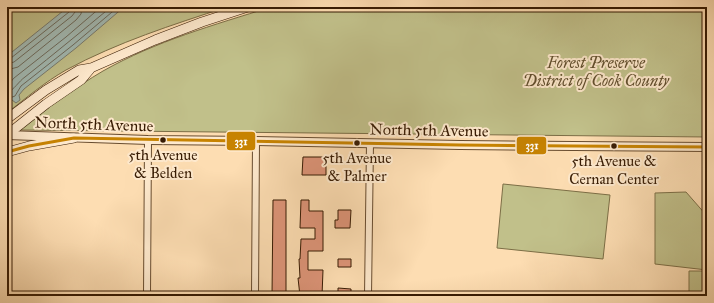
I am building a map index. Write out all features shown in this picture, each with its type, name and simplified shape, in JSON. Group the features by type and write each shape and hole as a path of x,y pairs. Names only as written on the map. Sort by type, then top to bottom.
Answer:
{"main road":[{"path":"7,119 46,90 79,70 91,68 155,40 202,22 248,7"},
{"path":"7,135 46,104 81,80 91,68"},
{"path":"7,152 29,146 74,138"}],"street":[{"name":"North 5th Avenue","path":"7,135 148,140 370,144 707,147"},
{"path":"147,296 148,140"},
{"path":"255,296 256,141"},
{"path":"368,296 370,144"}],"green space":[{"path":"7,7 227,7 145,35 86,60 66,70 36,90 7,113"},
{"name":"Forest Preserve District of Cook County","path":"271,7 707,7 707,137 21,130 21,128 71,91 123,60 186,34"},
{"path":"503,184 610,195 603,259 497,248"},
{"path":"686,192 707,216 707,270 655,264 655,193"},
{"path":"689,271 707,271 707,296 689,296"}],"water":[{"path":"68,7 124,7 76,48 24,89 19,95 20,100 16,103 12,100 7,104 7,56"}],"building":[{"path":"303,157 326,157 326,175 302,175"},
{"path":"273,200 286,200 286,296 272,296"},
{"path":"301,200 309,200 309,211 323,211 323,251 308,251 308,270 323,270 322,296 300,296 298,278 300,278 299,259 301,239 315,239 315,228 300,228"},
{"path":"338,210 351,210 350,228 335,228 335,220 338,220"},
{"path":"338,259 351,259 351,267 338,267"},
{"path":"338,288 351,289 351,296 338,296"}],"transit line":[{"name":"331","path":"7,152 29,146 74,138 460,145 707,147"}],"place":[{"name":"5th Avenue & Belden","path":"163,140"},
{"name":"5th Avenue & Palmer","path":"357,143"},
{"name":"5th Avenue & Cernan Center","path":"614,146"}]}
